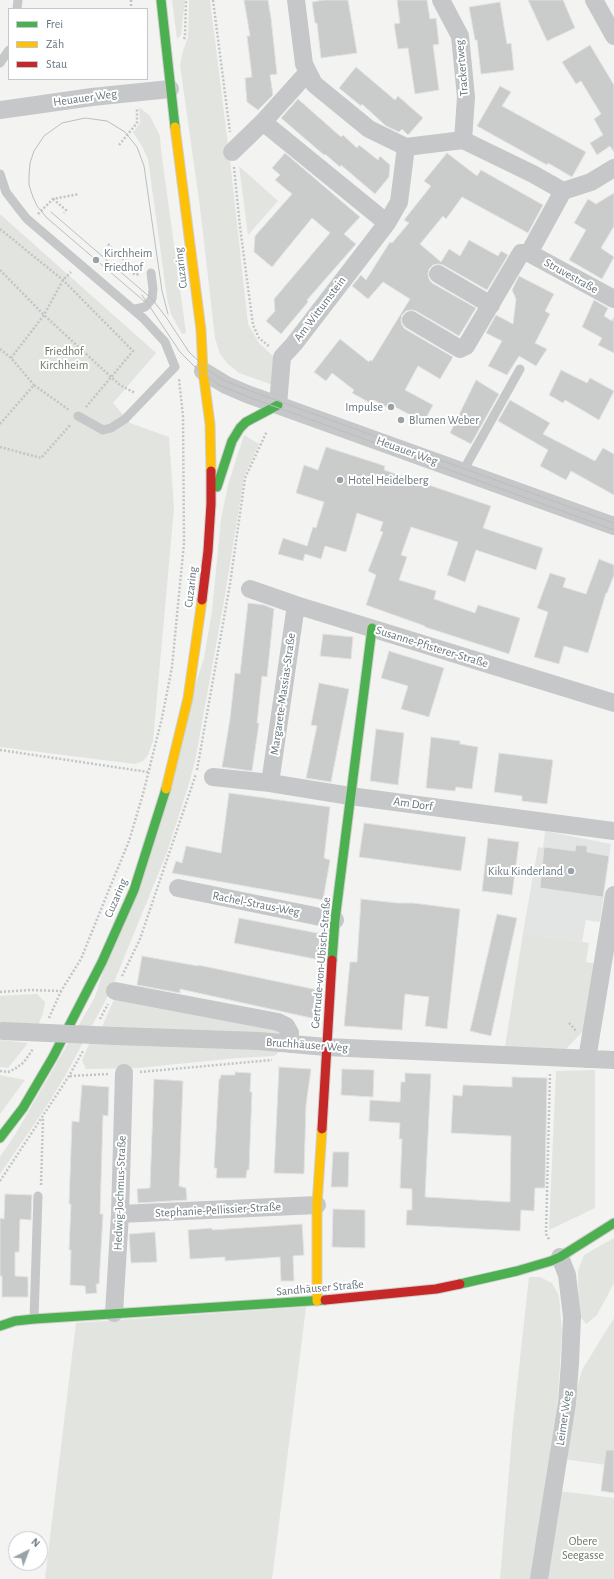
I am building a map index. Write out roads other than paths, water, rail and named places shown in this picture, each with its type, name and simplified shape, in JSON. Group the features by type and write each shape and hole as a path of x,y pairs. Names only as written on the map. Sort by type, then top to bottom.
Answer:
{"street":[{"name":"Cuzaring","path":"0,1138 23,1108 78,1011 134,890 162,804 188,698 200,618 208,551 211,504 210,424 203,372 200,330 170,89 161,0"},
{"path":"296,0 304,64 314,84 369,129 406,147 462,140 533,174 563,191"},
{"name":"Trackertweg","path":"441,0 460,36 466,97 462,140"},
{"path":"594,0 614,36"},
{"path":"232,152 263,122 308,72"},
{"name":"Heuauer Weg","path":"0,110 134,92 170,89"},
{"path":"263,122 387,223"},
{"name":"Am Wittumstein","path":"278,405 282,357 294,344 387,223 399,202 406,147"},
{"path":"411,320 460,348 466,346 521,253 529,252 563,191 591,182 614,168"},
{"name":"Struvestraße","path":"529,252 614,299"},
{"path":"438,274 491,305"},
{"name":"Heuauer Weg","path":"203,372 226,385 278,405 614,526"},
{"path":"211,504 232,441 240,428 246,422 278,405"},
{"name":"Susanne-Pfisterer-Straße","path":"250,589 296,605 614,703"},
{"name":"Margarete-Massias-Straße","path":"270,783 296,605"},
{"name":"Gertrude-von-Ubisch-Straße","path":"317,1301 317,1205 335,920 372,628"},
{"name":"Am Dorf","path":"213,777 270,783 350,796 614,831"},
{"name":"Rachel-Straus-Weg","path":"178,888 335,920"},
{"path":"587,1059 614,895"},
{"path":"115,991 278,1022 286,1026 290,1034 290,1044"},
{"name":"Bruchhäuser Weg","path":"1,1031 614,1060"},
{"name":"Hedwig-Jochmus-Straße","path":"114,1313 120,1214 124,1073"},
{"name":"Stephanie-Pellissier-Straße","path":"120,1214 317,1205"},
{"name":"Sandhäuser Straße","path":"0,1326 15,1321 34,1319 317,1301 436,1289 517,1271 560,1257 614,1224"},
{"name":"Leimer Weg","path":"539,1579 567,1403 570,1363 572,1317 567,1275 560,1257"},
{"name":"Sandhäuser Straße","path":"0,1318 15,1321"}],"lane":[{"path":"0,63 8,51"},
{"path":"0,174 3,185 11,199 31,222 135,310 165,342 175,367 121,422 111,428 103,430 78,416"},
{"path":"135,310 146,307 152,299 154,289 151,273"},
{"path":"463,471 520,369"},
{"path":"34,1319 38,1196"}],"tram line":[{"path":"144,301 47,218 37,206 29,185 30,163 34,151 44,136 62,123 85,118 107,121 125,132 137,147 144,166 162,291 168,314"},
{"path":"51,212 152,299 189,352 208,370 223,380 614,523"},
{"path":"142,295 180,352 196,368 219,385 614,530"}],"place":[{"name":"Kirchheim Friedhof","path":"96,260"},
{"name":"Impulse","path":"391,407"},
{"name":"Blumen Weber","path":"401,420"},
{"name":"Hotel Heidelberg","path":"340,480"},
{"name":"Kiku Kinderland","path":"571,871"}],"park label":[{"name":"Friedhof Kirchheim","path":"64,358"},
{"name":"Obere Seegasse","path":"583,1548"}]}
